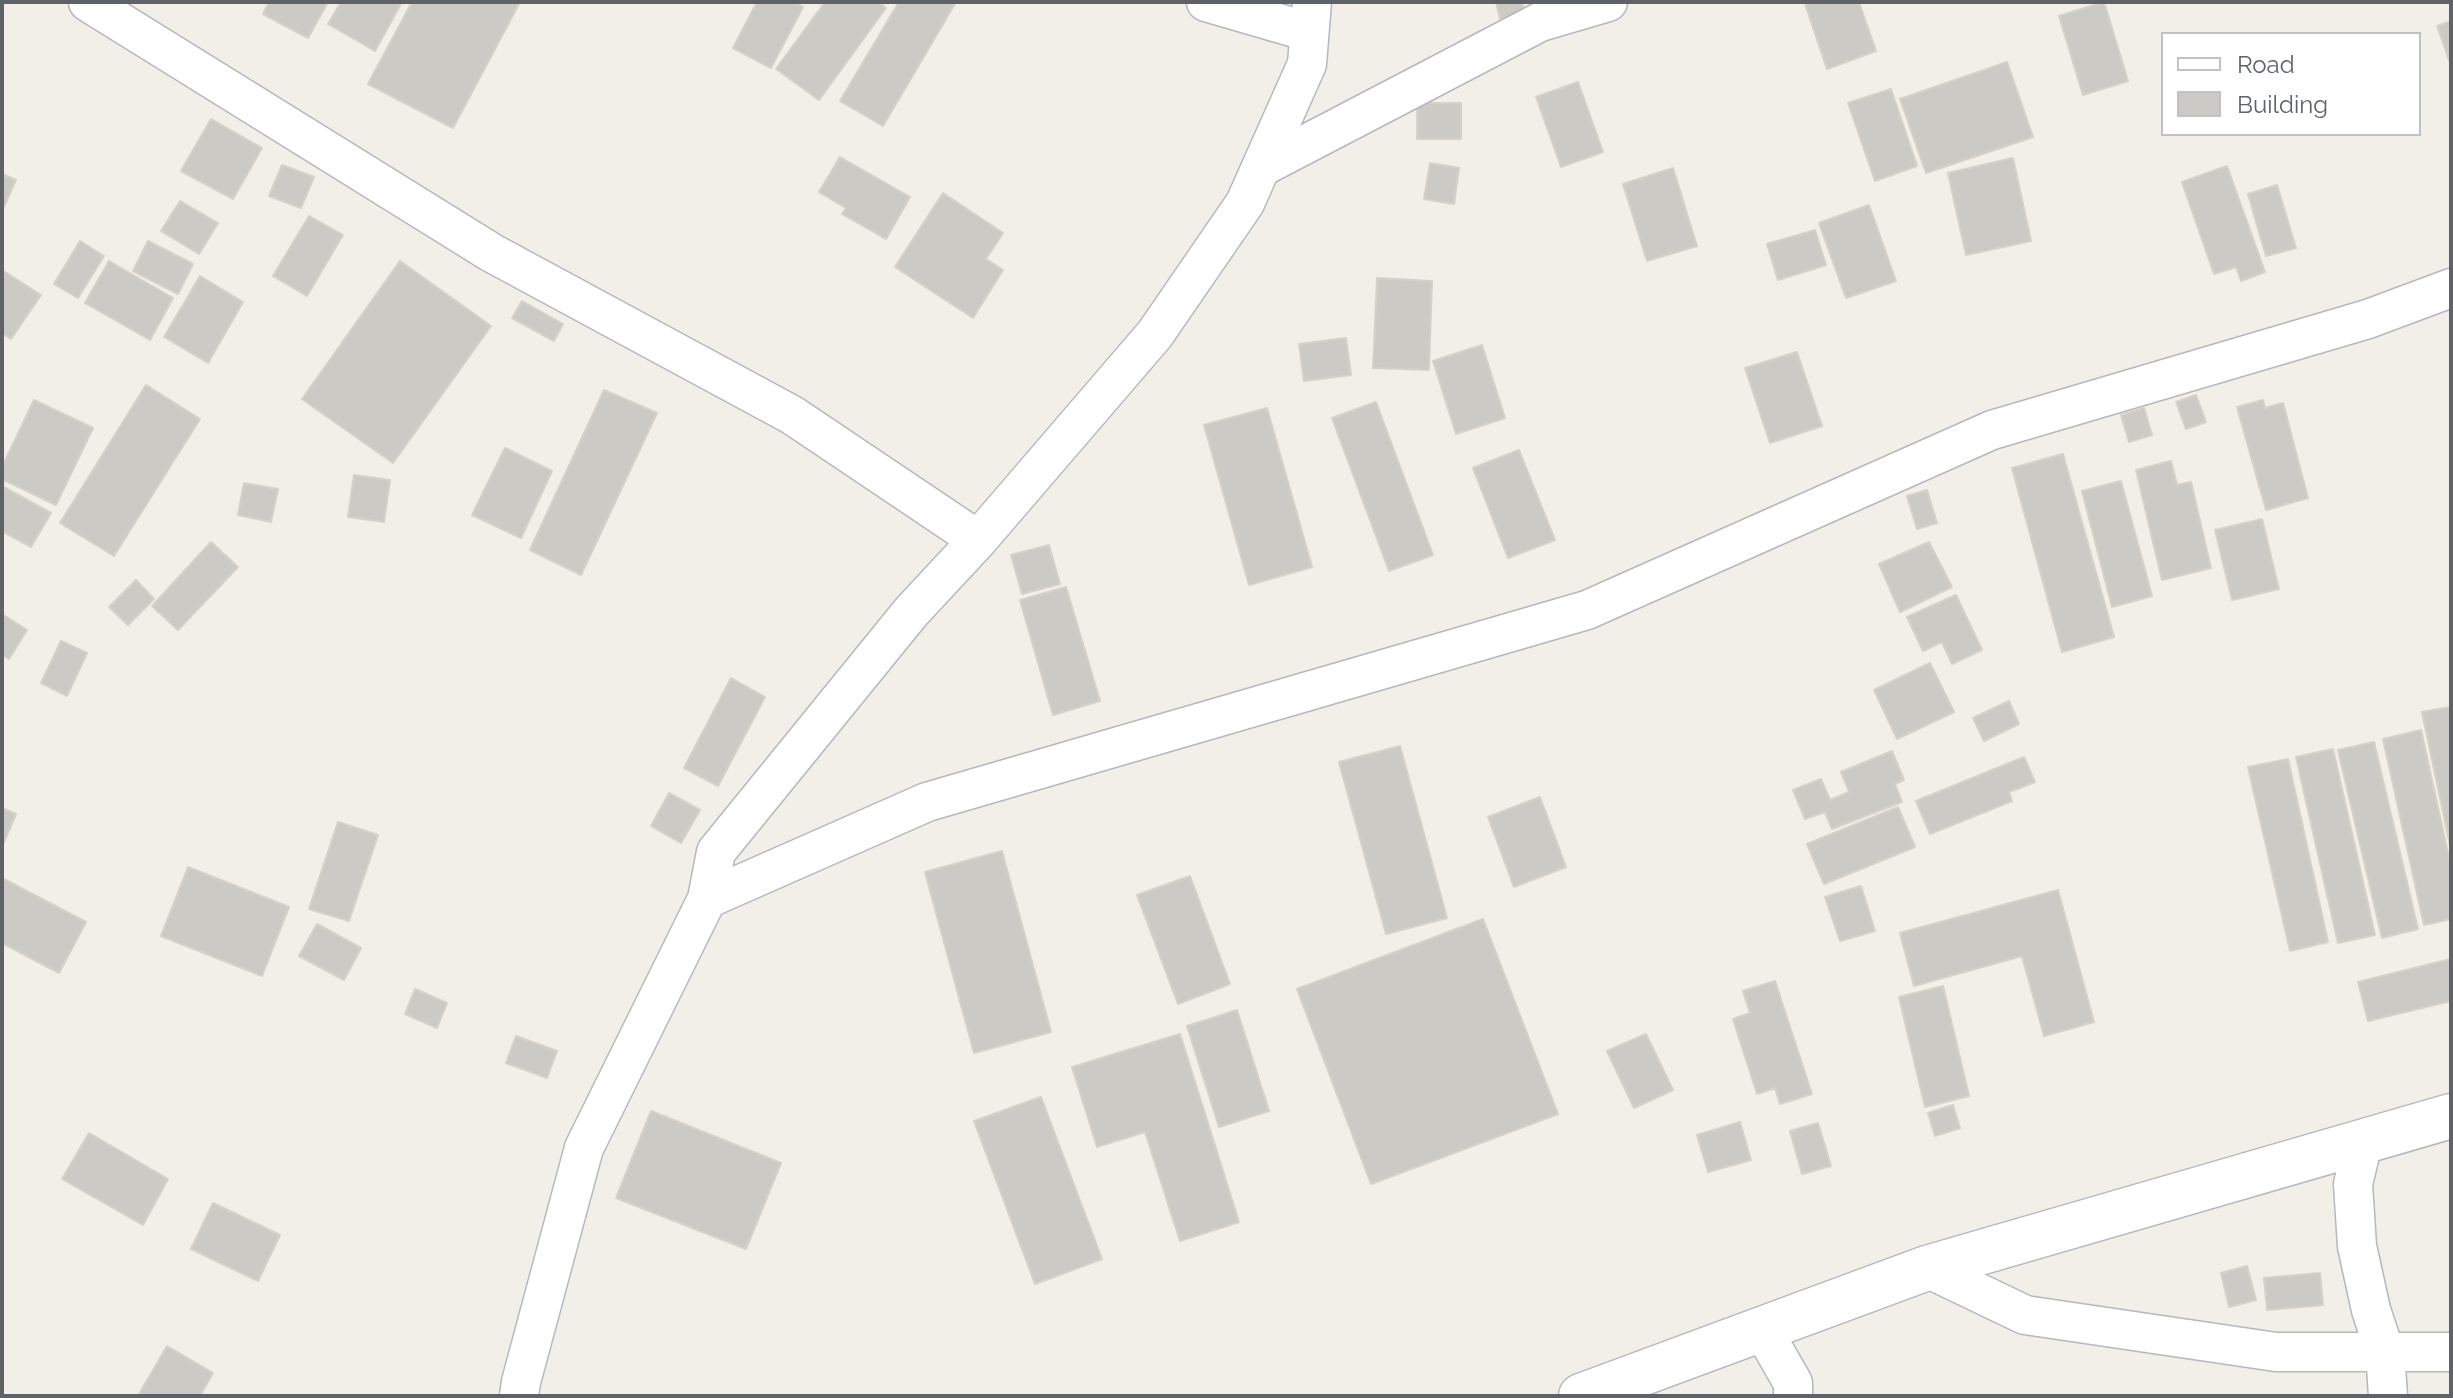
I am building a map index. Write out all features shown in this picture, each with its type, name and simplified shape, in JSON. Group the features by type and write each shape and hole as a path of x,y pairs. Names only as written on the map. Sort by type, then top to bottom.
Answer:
{"street":[{"path":"88,2 492,253 792,415 978,540"},
{"path":"519,1396 584,1148 707,899 716,852 911,612 978,540 1155,334 1245,203 1307,64 1310,17 1206,2"},
{"path":"1262,167 1540,22 1608,2"},
{"path":"707,899 927,802 1587,610 1992,430 2368,319 2451,288"},
{"path":"1581,1396 1927,1268 2451,1116"},
{"path":"2363,1142 2353,1184 2357,1246 2371,1310 2385,1352 2388,1396"},
{"path":"1927,1268 2025,1315 2276,1352 2451,1352"},
{"path":"1762,1329 1793,1383 1793,1396"}],"building":[{"path":"269,2 328,2 308,38 263,14"},
{"path":"341,2 402,2 375,51 328,24"},
{"path":"412,2 520,2 453,128 368,84"},
{"path":"757,2 794,2 803,7 771,68 733,48"},
{"path":"825,2 878,2 886,8 819,100 776,69"},
{"path":"899,2 956,2 883,126 840,101"},
{"path":"1496,2 1522,2 1525,13 1500,19"},
{"path":"1859,2 1876,51 1827,69 1805,4"},
{"path":"2104,2 2128,81 2083,95 2059,16"},
{"path":"2451,21 2451,66 2437,26"},
{"path":"2007,62 2033,137 1926,173 1900,99"},
{"path":"1578,82 1603,152 1561,167 1536,97"},
{"path":"1891,89 1917,166 1875,181 1848,103"},
{"path":"1417,103 1461,103 1461,139 1417,139"},
{"path":"211,119 262,148 233,199 181,171"},
{"path":"840,157 910,197 886,239 842,214 846,208 819,192"},
{"path":"2013,158 2031,241 1966,255 1948,173"},
{"path":"1430,163 1459,168 1454,204 1424,199"},
{"path":"282,165 314,177 301,208 269,196"},
{"path":"2227,166 2265,272 2241,281 2236,267 2214,274 2182,182"},
{"path":"1673,168 1697,246 1647,261 1623,184"},
{"path":"2,174 16,180 2,211"},
{"path":"2277,185 2296,248 2266,256 2248,194"},
{"path":"943,193 1003,233 986,259 1003,270 973,318 895,267"},
{"path":"180,201 218,223 199,254 161,231"},
{"path":"1869,205 1896,281 1846,298 1819,223"},
{"path":"309,216 343,235 307,296 273,276"},
{"path":"1815,230 1826,265 1778,280 1767,244"},
{"path":"80,241 104,256 78,298 54,284"},
{"path":"148,241 193,264 178,294 133,271"},
{"path":"109,261 173,298 150,340 85,303"},
{"path":"400,261 491,326 393,463 302,399"},
{"path":"2,270 41,295 11,339 2,333"},
{"path":"200,276 243,302 208,363 164,337"},
{"path":"1377,278 1432,281 1429,370 1373,368"},
{"path":"522,301 563,324 554,341 512,318"},
{"path":"1346,338 1351,375 1304,381 1299,344"},
{"path":"1482,345 1505,418 1456,434 1433,361"},
{"path":"1797,352 1822,426 1770,443 1745,368"},
{"path":"146,385 200,419 114,556 60,523"},
{"path":"604,390 657,413 581,575 530,550"},
{"path":"2196,395 2206,422 2186,429 2176,402"},
{"path":"34,400 93,428 56,505 2,479 2,467"},
{"path":"2263,400 2265,408 2283,403 2308,498 2266,510 2237,407"},
{"path":"1376,402 1433,555 1389,571 1332,418"},
{"path":"1267,408 1312,567 1249,585 1204,425"},
{"path":"2144,408 2152,435 2129,442 2121,415"},
{"path":"505,448 552,471 521,538 472,515"},
{"path":"1519,450 1555,540 1508,558 1473,468"},
{"path":"2063,454 2114,637 2062,652 2012,468"},
{"path":"2171,461 2177,485 2191,482 2211,568 2162,580 2136,470"},
{"path":"354,475 390,480 384,522 348,517"},
{"path":"2121,481 2152,596 2112,607 2082,491"},
{"path":"244,483 278,489 271,522 238,515"},
{"path":"2,486 51,513 31,547 2,531"},
{"path":"1927,490 1937,523 1917,529 1907,496"},
{"path":"2262,519 2279,589 2232,600 2215,530"},
{"path":"211,542 238,567 178,630 152,606"},
{"path":"1929,542 1952,587 1900,612 1879,564"},
{"path":"1049,545 1060,584 1022,594 1011,555"},
{"path":"136,580 154,599 128,625 109,607"},
{"path":"1066,587 1100,701 1053,715 1020,600"},
{"path":"1956,595 1982,650 1952,664 1942,642 1923,651 1907,617"},
{"path":"2,614 27,630 9,659 2,655"},
{"path":"61,641 87,653 67,696 41,683"},
{"path":"1930,663 1954,712 1897,739 1874,690"},
{"path":"731,678 765,697 718,786 684,768"},
{"path":"2009,701 2019,724 1984,741 1973,718"},
{"path":"2451,707 2451,850 2422,712"},
{"path":"2421,730 2451,867 2451,919 2424,925 2383,739"},
{"path":"2374,742 2418,929 2382,938 2338,750"},
{"path":"1400,746 1447,918 1386,934 1339,762"},
{"path":"2333,749 2375,935 2338,943 2296,757"},
{"path":"1892,751 1904,780 1895,784 1902,802 1832,829 1825,812 1805,819 1793,790 1821,779 1830,800 1849,792 1841,772"},
{"path":"2024,757 2035,782 2009,792 2012,801 1930,834 1916,801"},
{"path":"2288,759 2328,942 2290,951 2248,767"},
{"path":"669,793 700,810 681,843 651,826"},
{"path":"1540,797 1566,867 1514,887 1488,817"},
{"path":"1898,807 1915,847 1824,884 1807,844"},
{"path":"2,808 16,814 2,847"},
{"path":"338,822 378,835 349,921 309,909"},
{"path":"1002,851 1051,1032 974,1053 925,872"},
{"path":"188,867 289,907 262,976 161,936"},
{"path":"1190,876 1230,984 1178,1004 1137,895"},
{"path":"2,878 86,922 59,973 2,943"},
{"path":"1861,886 1875,931 1840,941 1825,897"},
{"path":"2058,890 2094,1022 2044,1036 2022,956 1914,986 1900,933"},
{"path":"1483,919 1558,1114 1371,1184 1297,989"},
{"path":"317,924 361,948 344,980 299,956"},
{"path":"2451,959 2451,1001 2368,1021 2358,982"},
{"path":"1775,981 1812,1094 1780,1104 1775,1088 1757,1094 1733,1019 1750,1013 1743,991"},
{"path":"1943,986 1969,1096 1925,1107 1899,997"},
{"path":"415,989 447,1003 437,1028 405,1014"},
{"path":"1237,1010 1269,1111 1219,1127 1187,1026"},
{"path":"1180,1034 1239,1222 1180,1241 1145,1132 1097,1147 1072,1067"},
{"path":"1646,1034 1673,1090 1634,1108 1607,1051"},
{"path":"516,1036 557,1051 547,1078 506,1063"},
{"path":"1041,1097 1102,1259 1035,1284 974,1121"},
{"path":"1953,1105 1960,1128 1935,1136 1928,1113"},
{"path":"651,1111 781,1163 746,1249 616,1198"},
{"path":"1740,1122 1751,1160 1708,1172 1697,1135"},
{"path":"1818,1123 1831,1166 1802,1174 1790,1131"},
{"path":"89,1133 168,1179 143,1225 62,1179"},
{"path":"213,1203 280,1235 258,1281 191,1249"},
{"path":"2247,1266 2256,1300 2229,1307 2221,1273"},
{"path":"2320,1273 2323,1305 2267,1310 2264,1278"},
{"path":"167,1346 213,1373 200,1396 138,1396"}]}
